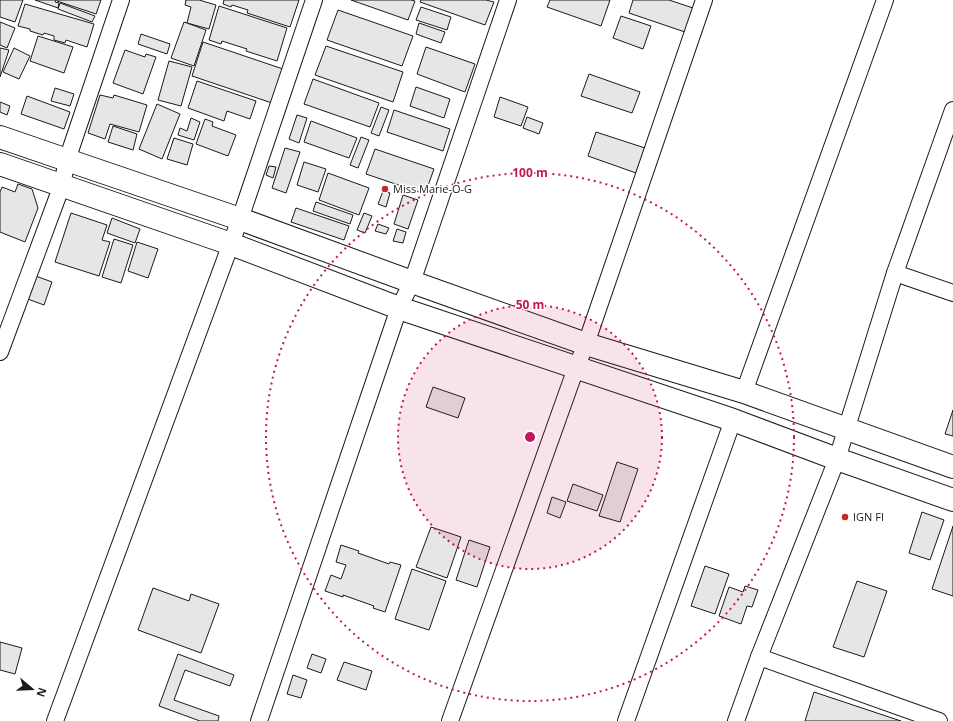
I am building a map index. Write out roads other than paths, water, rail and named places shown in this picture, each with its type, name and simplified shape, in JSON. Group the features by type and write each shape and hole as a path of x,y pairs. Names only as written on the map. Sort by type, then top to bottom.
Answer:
{"main road":[{"path":"0,137 240,219 586,344 744,392 953,467"},
{"path":"0,164 231,244 399,308 733,420 953,500"}],"street":[{"path":"0,352 62,185 67,160 121,0"},
{"path":"55,721 240,219 314,0"},
{"path":"259,721 399,308 412,282 508,0"},
{"path":"450,721 576,368 586,344 704,0"},
{"path":"744,392 885,0"},
{"path":"736,721 759,657 837,459 895,273 953,110"},
{"path":"895,273 953,293"},
{"path":"626,721 733,420"},
{"path":"759,657 939,721"}],"place":[{"name":"Miss Marie-O-G","path":"385,189"},
{"name":"IGN FI","path":"845,517"}]}
